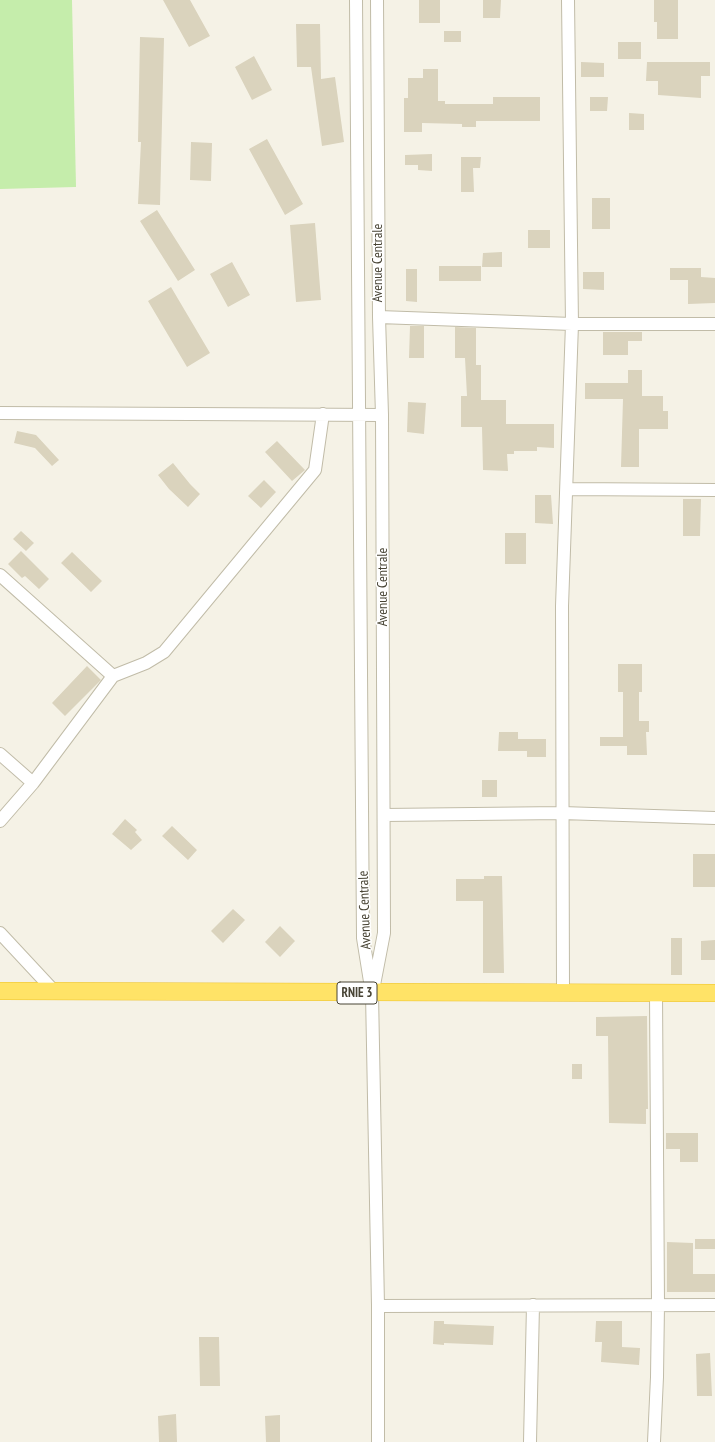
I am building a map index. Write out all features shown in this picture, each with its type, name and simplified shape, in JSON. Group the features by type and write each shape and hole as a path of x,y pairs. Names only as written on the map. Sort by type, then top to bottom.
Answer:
{"highway":[{"name":"RNIE 3","path":"0,991 372,994 563,992 715,993"}],"street":[{"name":"Avenue Centrale","path":"356,0 364,938 372,994"},
{"name":"Avenue Centrale","path":"372,994 384,933 382,415 379,317 377,0"},
{"path":"563,992 562,606 572,324 568,0"},
{"path":"379,317 572,324 715,324"},
{"path":"0,413 382,415"},
{"path":"0,821 33,783 113,676 146,663 164,652 315,470 323,414"},
{"path":"567,489 715,490"},
{"path":"0,575 113,676"},
{"path":"0,754 33,783"},
{"path":"384,815 562,813 715,818"},
{"path":"0,933 54,991"},
{"path":"654,1442 658,1305 656,993"},
{"path":"372,994 378,1306 378,1442"},
{"path":"378,1306 715,1305"},
{"path":"530,1442 533,1306"}],"green space":[{"path":"0,0 72,0 76,187 0,189"}],"building":[{"path":"163,0 190,0 210,36 189,47"},
{"path":"419,0 440,0 440,23 419,23"},
{"path":"483,0 501,0 500,18 483,18"},
{"path":"654,0 678,0 678,39 657,39 657,22 654,22"},
{"path":"296,24 320,24 321,79 335,77 344,142 322,146 311,67 297,67"},
{"path":"444,31 461,31 461,42 444,42"},
{"path":"140,37 164,38 160,205 138,204 141,142 138,142"},
{"path":"618,42 641,42 641,59 618,59"},
{"path":"254,56 272,90 252,100 235,67"},
{"path":"581,62 604,63 604,77 581,77"},
{"path":"647,62 710,62 710,76 701,76 701,98 658,95 658,81 646,81"},
{"path":"423,69 438,69 438,101 445,101 445,104 493,104 493,97 540,97 540,121 476,121 476,127 462,127 462,124 422,123 422,132 404,132 404,98 408,98 408,78 423,78"},
{"path":"590,97 608,97 607,111 590,111"},
{"path":"629,113 644,114 644,130 629,130"},
{"path":"267,139 303,204 285,215 249,149"},
{"path":"191,142 212,143 211,181 190,180"},
{"path":"432,154 432,171 418,170 418,165 405,165 405,155"},
{"path":"461,157 481,157 480,168 473,168 474,192 461,192"},
{"path":"592,198 610,198 610,229 592,229"},
{"path":"157,210 195,270 178,281 140,221"},
{"path":"315,223 321,300 296,302 290,225"},
{"path":"528,230 550,230 550,248 528,248"},
{"path":"502,252 502,267 482,267 483,253"},
{"path":"232,262 250,295 228,307 210,274"},
{"path":"439,266 481,266 481,281 439,281"},
{"path":"670,268 701,268 701,277 715,278 715,303 688,304 688,280 670,280"},
{"path":"406,269 417,269 417,302 406,301"},
{"path":"583,272 604,272 604,290 583,289"},
{"path":"171,287 210,353 187,367 148,301"},
{"path":"410,326 424,326 424,358 409,358"},
{"path":"455,327 476,328 476,365 481,365 481,400 506,400 506,424 554,424 554,448 537,447 537,451 514,451 514,454 507,454 508,471 483,470 482,427 461,427 461,396 467,396 465,358 455,358"},
{"path":"603,332 642,332 642,341 628,341 628,355 603,355"},
{"path":"628,370 642,370 642,396 663,396 663,411 668,411 668,429 639,429 639,467 621,467 623,399 585,399 585,383 628,383"},
{"path":"408,402 426,403 424,434 407,432"},
{"path":"17,431 36,435 59,460 52,466 35,448 14,443"},
{"path":"277,441 305,470 292,481 265,452"},
{"path":"173,463 200,494 188,507 169,489 158,475"},
{"path":"264,480 276,492 261,508 248,496"},
{"path":"535,495 551,495 553,524 535,523"},
{"path":"683,499 701,499 700,536 683,536"},
{"path":"21,531 34,543 26,551 13,539"},
{"path":"505,533 526,533 526,564 505,564"},
{"path":"21,551 49,579 39,589 25,576 22,578 8,564"},
{"path":"72,552 102,581 91,592 61,563"},
{"path":"618,664 642,664 642,692 639,692 639,721 649,721 649,732 646,732 647,755 627,755 627,746 600,746 600,737 623,737 623,692 618,692"},
{"path":"87,666 101,680 65,716 52,703"},
{"path":"499,732 518,732 518,739 546,739 546,757 527,757 527,751 498,751"},
{"path":"482,780 497,780 497,797 482,797"},
{"path":"125,819 137,830 135,832 142,840 131,850 112,834"},
{"path":"172,826 197,850 188,860 162,836"},
{"path":"693,854 715,854 715,887 693,887"},
{"path":"484,876 502,876 504,973 483,973 483,901 456,901 456,879 484,879"},
{"path":"233,909 245,920 223,943 211,931"},
{"path":"280,926 295,941 280,957 265,942"},
{"path":"671,938 682,938 682,975 671,975"},
{"path":"715,940 715,960 701,960 701,941"},
{"path":"647,1016 648,1109 646,1109 646,1124 609,1123 608,1036 596,1036 596,1017"},
{"path":"572,1064 582,1064 582,1079 572,1079"},
{"path":"666,1133 698,1133 698,1162 680,1162 680,1149 666,1149"},
{"path":"695,1239 715,1239 715,1249 695,1249"},
{"path":"667,1242 693,1243 693,1274 715,1274 715,1292 667,1292"},
{"path":"434,1321 444,1321 444,1324 494,1326 493,1345 433,1344"},
{"path":"596,1321 622,1321 622,1347 640,1348 639,1365 601,1362 602,1342 595,1342"},
{"path":"199,1337 219,1337 220,1386 200,1386"},
{"path":"710,1353 712,1396 697,1396 696,1354"},
{"path":"176,1414 177,1442 159,1442 158,1416"},
{"path":"280,1415 280,1442 266,1442 265,1416"}]}
